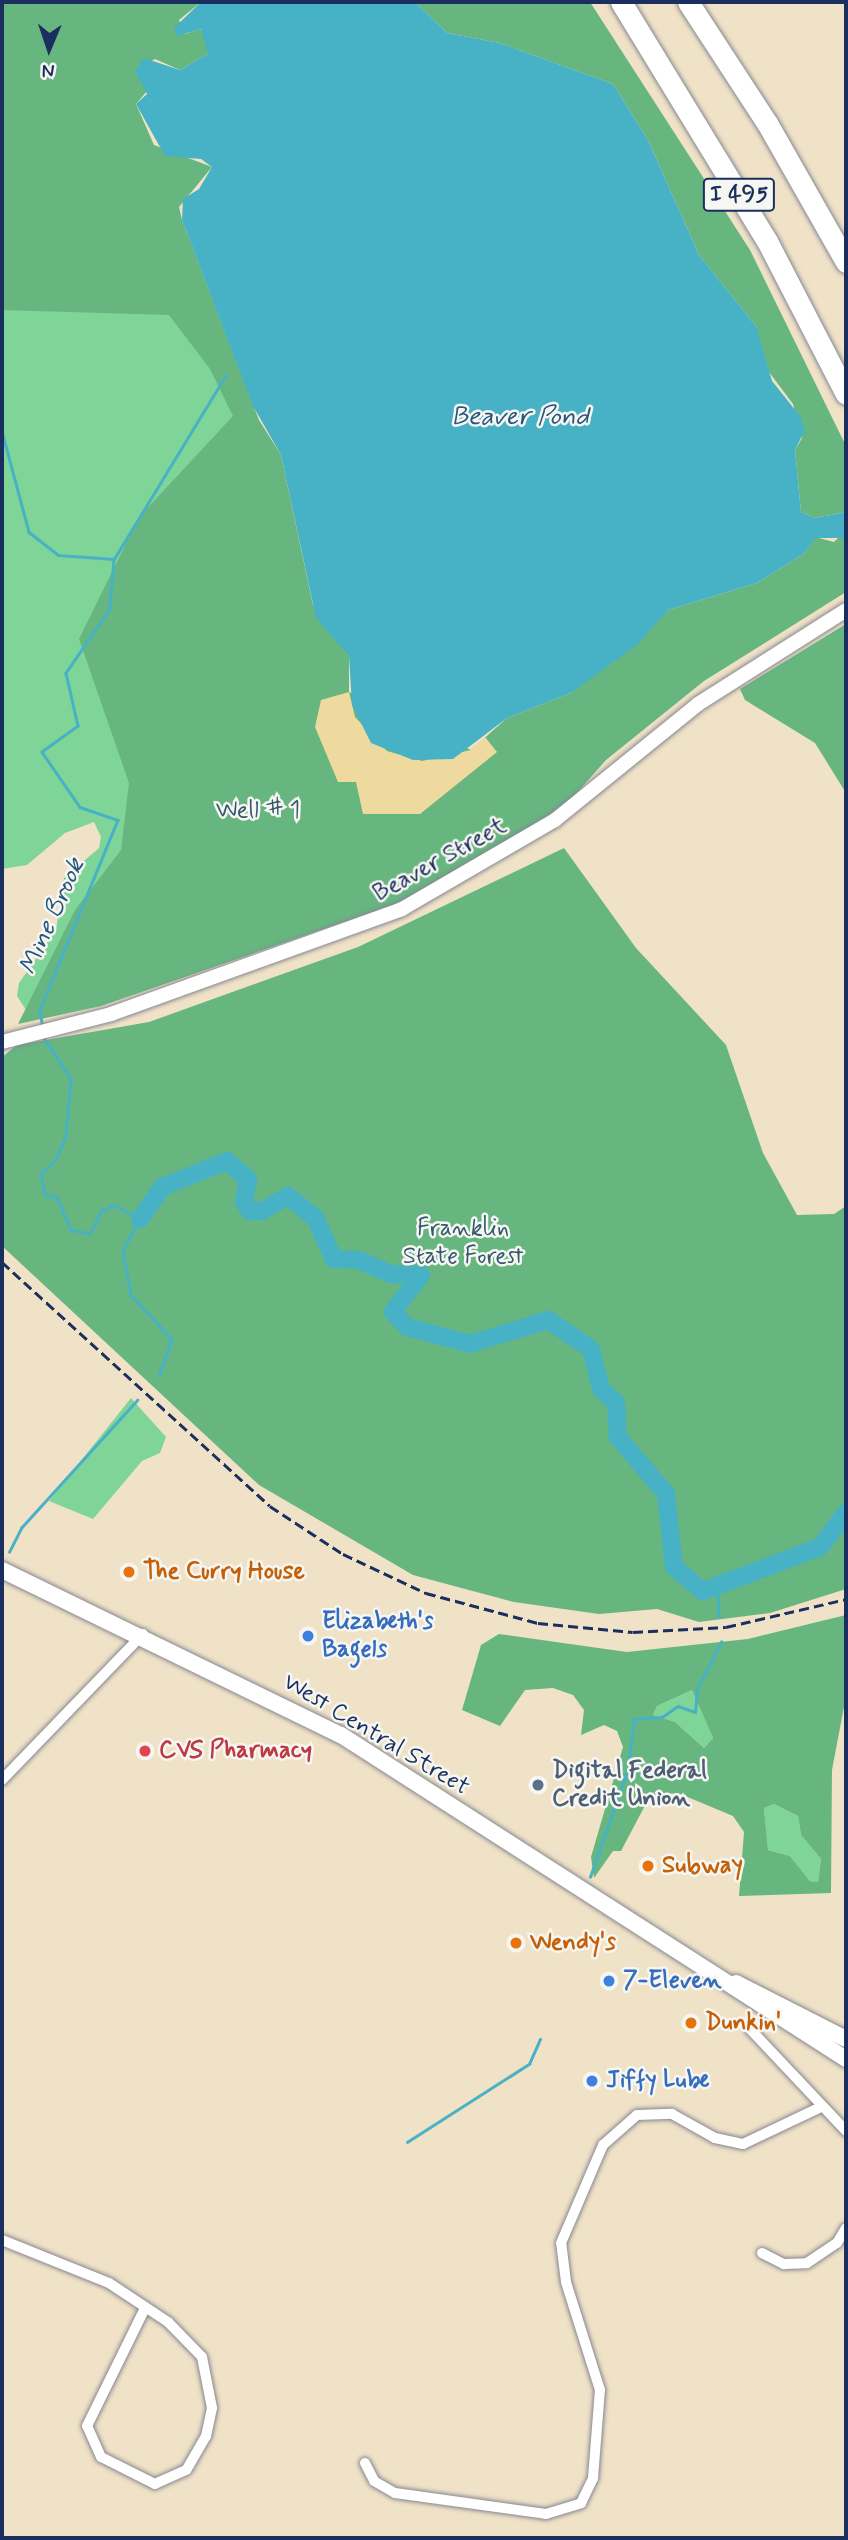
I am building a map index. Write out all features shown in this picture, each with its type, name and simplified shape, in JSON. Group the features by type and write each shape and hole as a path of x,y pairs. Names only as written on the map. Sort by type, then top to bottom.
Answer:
{"highway":[{"name":"I 495","path":"621,2 767,241 846,394"},
{"name":"I 495","path":"688,2 767,122 846,262"}],"main road":[{"name":"West Central Street","path":"2,1570 143,1634 341,1735 846,2059"},
{"name":"West Central Street","path":"709,1970 846,2039"}],"street":[{"name":"Beaver Street","path":"2,1042 42,1029 111,1014 402,909 555,820 698,704 846,610"},
{"path":"2,1780 143,1634"},
{"path":"750,2029 846,2131"},
{"path":"365,2463 374,2481 395,2493 546,2514 581,2503 593,2478 600,2390 566,2282 561,2243 603,2146 637,2115 672,2114 715,2138 743,2144 821,2107"},
{"path":"762,2253 784,2264 807,2263 837,2243 846,2228"},
{"path":"2,2240 87,2271 145,2308 202,2357 212,2407 198,2454 170,2482 155,2484 101,2457 87,2426 145,2308"}],"green space":[{"name":"Well # 1","path":"2,2 201,2 179,20 185,34 200,29 206,34 208,54 180,70 155,59 135,71 147,91 136,104 154,145 212,167 179,207 182,220 259,420 281,455 313,605 349,656 349,692 471,750 507,718 571,693 668,610 757,583 805,553 815,537 834,542 846,530 846,592 704,681 606,760 567,804 442,881 393,905 101,1006 18,1024 75,910 121,850 129,783 79,639 139,517 233,416 210,369 169,315 2,310"},
{"path":"415,2 590,2 750,250 846,446 846,512 815,518 801,512 795,450 802,438 793,404 763,364 756,326 699,255 648,140 613,84 500,43 447,33"},
{"path":"72,101 249,423 94,676 157,796 28,1013 17,996 19,983 56,930 64,878 99,848 101,837 94,822 65,833 27,865 2,869 2,148"},
{"path":"846,624 846,793 815,743 745,700 740,689"},
{"name":"Franklin State Forest","path":"564,848 636,948 726,1045 763,1153 797,1215 834,1214 846,1206 846,1589 770,1613 699,1622 657,1609 599,1614 514,1602 413,1575 259,1485 2,1246 2,1057 17,1045 149,1022 358,947"},
{"path":"131,1398 166,1437 160,1453 142,1461 93,1519 49,1501"},
{"path":"846,1615 846,1696 832,1770 831,1893 739,1896 744,1832 733,1816 678,1793 650,1796 621,1851 613,1851 594,1878 591,1857 623,1747 617,1731 604,1725 581,1735 584,1710 573,1695 553,1688 525,1690 500,1726 462,1710 481,1645 499,1634 627,1652 748,1639","holes":["692,1690 713,1738 704,1748 675,1722 653,1715 657,1706","774,1804 798,1816 801,1835 821,1859 818,1882 810,1881 790,1856 768,1850 764,1808"]},
{"path":"692,1690 713,1738 704,1748 675,1722 653,1715 657,1706"},
{"path":"774,1804 798,1816 801,1835 821,1859 818,1882 810,1881 790,1856 768,1850 764,1808"}],"sand":[{"path":"349,692 355,717 387,751 422,761 471,750 485,737 497,752 420,814 363,814 356,782 338,782 315,727 321,700"}],"water":[{"name":"Beaver Pond","path":"201,2 415,2 447,33 500,43 613,84 648,140 699,255 756,326 772,381 800,416 805,430 795,450 801,512 815,518 846,512 845,538 815,538 805,553 757,583 668,610 637,645 571,693 507,718 453,759 413,760 371,743 352,705 349,656 316,618 281,455 253,406 182,220 183,199 199,189 212,167 201,159 165,156 136,104 147,94 135,71 144,58 180,70 208,54 201,29 177,36 174,28"}],"waterway":[{"path":"114,559 226,375"},
{"name":"Mine Brook","path":"2,431 29,532 58,555 114,559 110,609 66,673 78,726 42,752 80,807 118,820 40,1010 43,1028"},
{"name":"Mine Brook","path":"44,1038 71,1079 66,1136 56,1160 41,1174 45,1195 57,1197 71,1230 90,1233 101,1211 114,1205 140,1219 123,1251 131,1295 172,1339 159,1376"},
{"name":"Mine Brook","path":"140,1219 162,1187 227,1161 248,1179 244,1202 250,1211 262,1211 288,1196 315,1218 334,1259 359,1260 390,1274 421,1275 393,1312 407,1327 470,1344 548,1320 591,1349 601,1389 616,1403 618,1437 666,1494 674,1567 703,1591 820,1547 846,1513"},
{"path":"9,1552 21,1528 137,1400"},
{"path":"718,1585 719,1617"},
{"path":"590,1877 628,1769 634,1719 662,1717 678,1706 695,1712 697,1689 721,1642"},
{"path":"407,2142 529,2064 540,2039"}],"railway":[{"path":"2,1262 270,1506 343,1554 426,1593 538,1623 633,1632 726,1627 846,1599"}],"place":[{"name":"The Curry House","path":"129,1572"},
{"name":"Elizabeth's Bagels","path":"308,1636"},
{"name":"CVS Pharmacy","path":"145,1751"},
{"name":"Digital Federal Credit Union","path":"538,1785"},
{"name":"Subway","path":"648,1866"},
{"name":"Wendy's","path":"516,1943"},
{"name":"7-Eleven","path":"609,1981"},
{"name":"Dunkin'","path":"691,2023"},
{"name":"Jiffy Lube","path":"592,2081"}]}
